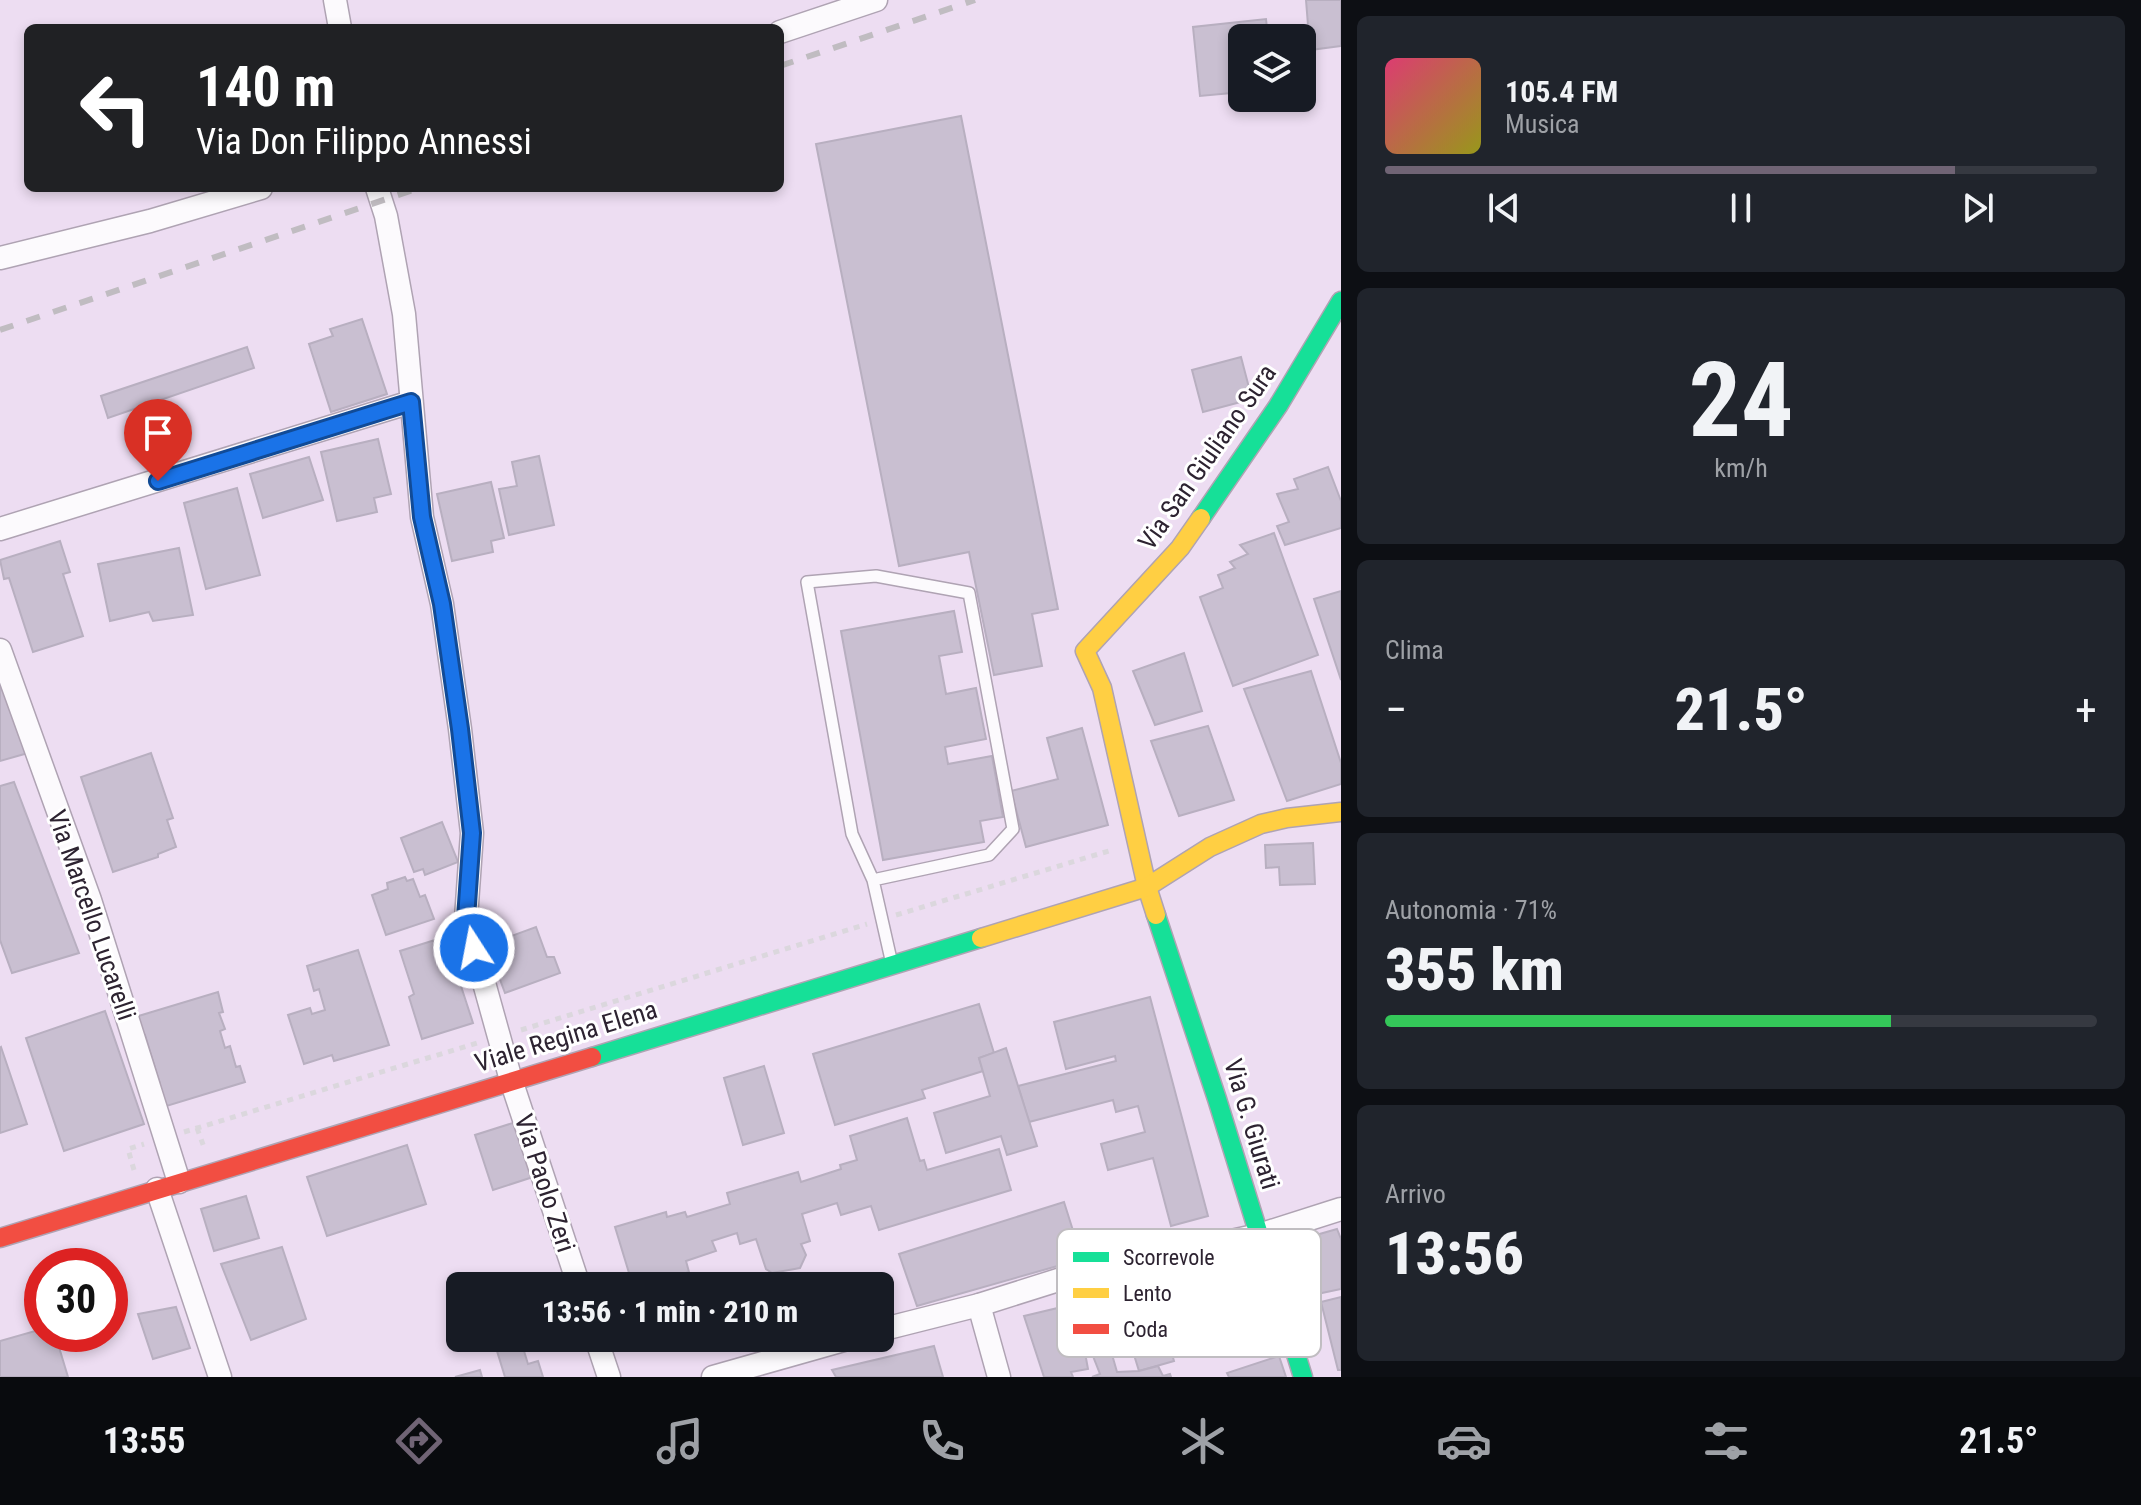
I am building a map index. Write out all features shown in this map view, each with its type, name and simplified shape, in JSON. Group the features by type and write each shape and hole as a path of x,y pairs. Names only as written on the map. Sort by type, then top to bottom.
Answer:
{"street":[{"path":"335,0 339,24"},
{"path":"784,31 876,0"},
{"path":"0,258 150,221 248,192"},
{"name":"Via Paolo Zeri","path":"378,192 386,216 404,314 422,517 442,604 472,833 466,918 511,1080 574,1272"},
{"name":"Via San Giuliano Sura","path":"1147,887 1102,688 1085,651 1180,548 1278,406 1341,301"},
{"path":"0,529 411,402"},
{"name":"Via Marcello Lucarelli","path":"0,652 90,900 179,1182"},
{"path":"1147,887 1206,849 1240,833 1277,820 1341,812"},
{"name":"Viale Regina Elena","path":"0,1238 1147,887"},
{"name":"Via G. Giurati","path":"1147,887 1257,1229"},
{"path":"157,1189 220,1377"},
{"path":"1278,1229 1341,1209"},
{"path":"894,1326 979,1305 1057,1280"},
{"path":"979,1305 999,1377"},
{"path":"601,1352 609,1377"},
{"path":"713,1377 801,1352"},
{"name":"Via G. Giurati","path":"1297,1357 1303,1377"}],"lane":[{"path":"873,880 989,855 1013,829 969,593 876,576 807,582 852,834 873,880 892,964"}],"path":[{"path":"128,1149 1116,849"}],"building":[{"path":"1306,0 1341,0 1341,46 1316,49 1316,24 1308,24"},
{"path":"1266,19 1267,24 1228,24 1228,93 1200,96 1193,27"},
{"path":"961,116 1058,609 1032,614 1042,666 994,675 969,552 899,566 816,144"},
{"path":"362,319 387,394 331,412 309,344 333,336 330,329"},
{"path":"247,347 254,368 108,418 101,396"},
{"path":"1241,357 1252,399 1203,412 1192,370"},
{"path":"378,439 391,494 374,498 377,512 337,521 321,452"},
{"path":"539,456 554,525 509,535 499,489 517,486 512,462"},
{"path":"309,457 323,500 263,518 250,474"},
{"path":"1328,467 1341,501 1341,528 1285,545 1277,526 1289,522 1277,494 1298,489 1294,479"},
{"path":"491,482 504,538 491,541 493,552 452,561 437,494"},
{"path":"237,488 260,575 206,589 184,503"},
{"path":"1274,533 1318,655 1233,686 1200,597 1223,588 1218,575 1235,568 1230,562 1248,554 1240,545"},
{"path":"60,541 70,572 63,574 83,636 33,652 9,578 4,579 0,560"},
{"path":"179,548 193,615 153,621 149,612 110,621 98,564"},
{"path":"1341,591 1341,680 1314,599"},
{"path":"954,611 962,652 939,656 946,694 976,688 986,739 945,747 948,764 992,756 1003,817 980,821 984,842 883,860 841,631"},
{"path":"1184,653 1202,711 1155,725 1133,671"},
{"path":"0,664 28,753 0,761"},
{"path":"1311,671 1341,763 1341,784 1287,801 1244,689"},
{"path":"1208,726 1234,800 1179,816 1151,741"},
{"path":"1082,728 1108,825 1026,847 1011,791 1058,779 1047,738"},
{"path":"151,753 173,818 167,820 176,847 158,854 158,857 113,872 81,777"},
{"path":"14,782 79,953 12,973 0,940 0,786"},
{"path":"442,822 458,862 425,875 423,869 414,872 401,838"},
{"path":"1313,843 1315,884 1280,885 1279,867 1266,868 1265,845"},
{"path":"405,877 407,881 413,879 420,897 425,895 434,919 386,935 372,895 388,889 387,883"},
{"path":"536,927 547,957 554,957 560,973 505,993 498,974 506,972 495,942"},
{"path":"454,934 468,977 459,980 473,1023 422,1039 409,997 414,994 400,951"},
{"path":"358,950 389,1045 334,1061 332,1055 304,1064 288,1015 310,1008 312,1014 325,1010 319,989 314,991 307,966"},
{"path":"218,992 223,1012 219,1013 225,1029 220,1031 225,1048 230,1046 236,1067 240,1066 245,1082 160,1108 160,1084 145,1035 138,1037 132,1018"},
{"path":"1150,997 1208,1216 1171,1226 1153,1158 1108,1170 1101,1144 1145,1132 1138,1106 1116,1112 1113,1100 1029,1122 1018,1086 1116,1061 1115,1056 1066,1069 1054,1022"},
{"path":"979,1004 994,1053 979,1058 983,1071 922,1090 925,1098 835,1125 813,1054"},
{"path":"105,1011 144,1124 64,1151 26,1038"},
{"path":"0,1048 27,1124 0,1133"},
{"path":"1006,1048 1037,1146 1007,1155 1001,1136 946,1153 934,1113 990,1096 979,1058"},
{"path":"764,1066 784,1133 743,1145 724,1078"},
{"path":"907,1118 920,1161 924,1160 927,1170 999,1149 1011,1190 879,1230 871,1206 841,1215 837,1203 802,1214 810,1241 801,1244 806,1255 800,1268 770,1272 766,1269 756,1239 740,1244 737,1233 712,1241 716,1251 686,1261 689,1272 629,1272 615,1227 666,1212 667,1217 685,1212 687,1217 730,1204 727,1193 798,1172 801,1182 841,1169 840,1165 857,1160 850,1136"},
{"path":"522,1120 539,1175 493,1190 475,1135"},
{"path":"407,1145 426,1204 327,1236 307,1177"},
{"path":"246,1196 259,1238 214,1251 201,1209"},
{"path":"1064,1202 1073,1229 1057,1229 1057,1266 917,1306 899,1254"},
{"path":"1337,1229 1341,1239 1341,1289 1321,1293 1321,1234"},
{"path":"282,1247 306,1319 251,1340 221,1264"},
{"path":"1341,1297 1341,1370 1338,1370 1321,1302"},
{"path":"176,1307 190,1348 153,1359 138,1314"},
{"path":"1057,1308 1057,1357 1086,1357 1088,1369 1071,1372 1073,1377 1044,1377 1024,1316"},
{"path":"24,1334 24,1352 60,1352 68,1377 0,1377 0,1341"},
{"path":"934,1346 943,1377 836,1377 832,1370"},
{"path":"497,1352 524,1352 528,1364 538,1361 543,1377 505,1377"},
{"path":"1093,1357 1113,1357 1117,1372 1158,1366 1163,1376 1170,1374 1171,1377 1092,1377 1100,1374"},
{"path":"1135,1357 1173,1357 1174,1361 1139,1371"},
{"path":"1279,1357 1286,1377 1229,1377 1227,1373"},
{"path":"480,1370 482,1377 455,1377"}],"railway":[{"path":"784,65 975,0"},
{"path":"0,330 407,192"}],"traffic: fast":[{"path":"1201,518 1278,406 1341,301"},
{"path":"1156,915 1257,1229"},
{"path":"592,1057 981,938"},
{"path":"1297,1357 1303,1377"}],"traffic: slow":[{"path":"1156,915 1102,688 1085,651 1180,548 1201,518"},
{"path":"981,938 1147,887 1210,847 1261,824 1341,812"}],"traffic: jam":[{"path":"0,1238 592,1057"}],"route":[{"path":"158,481 411,402 422,517 442,604 472,833 466,918 474,948"}]}
